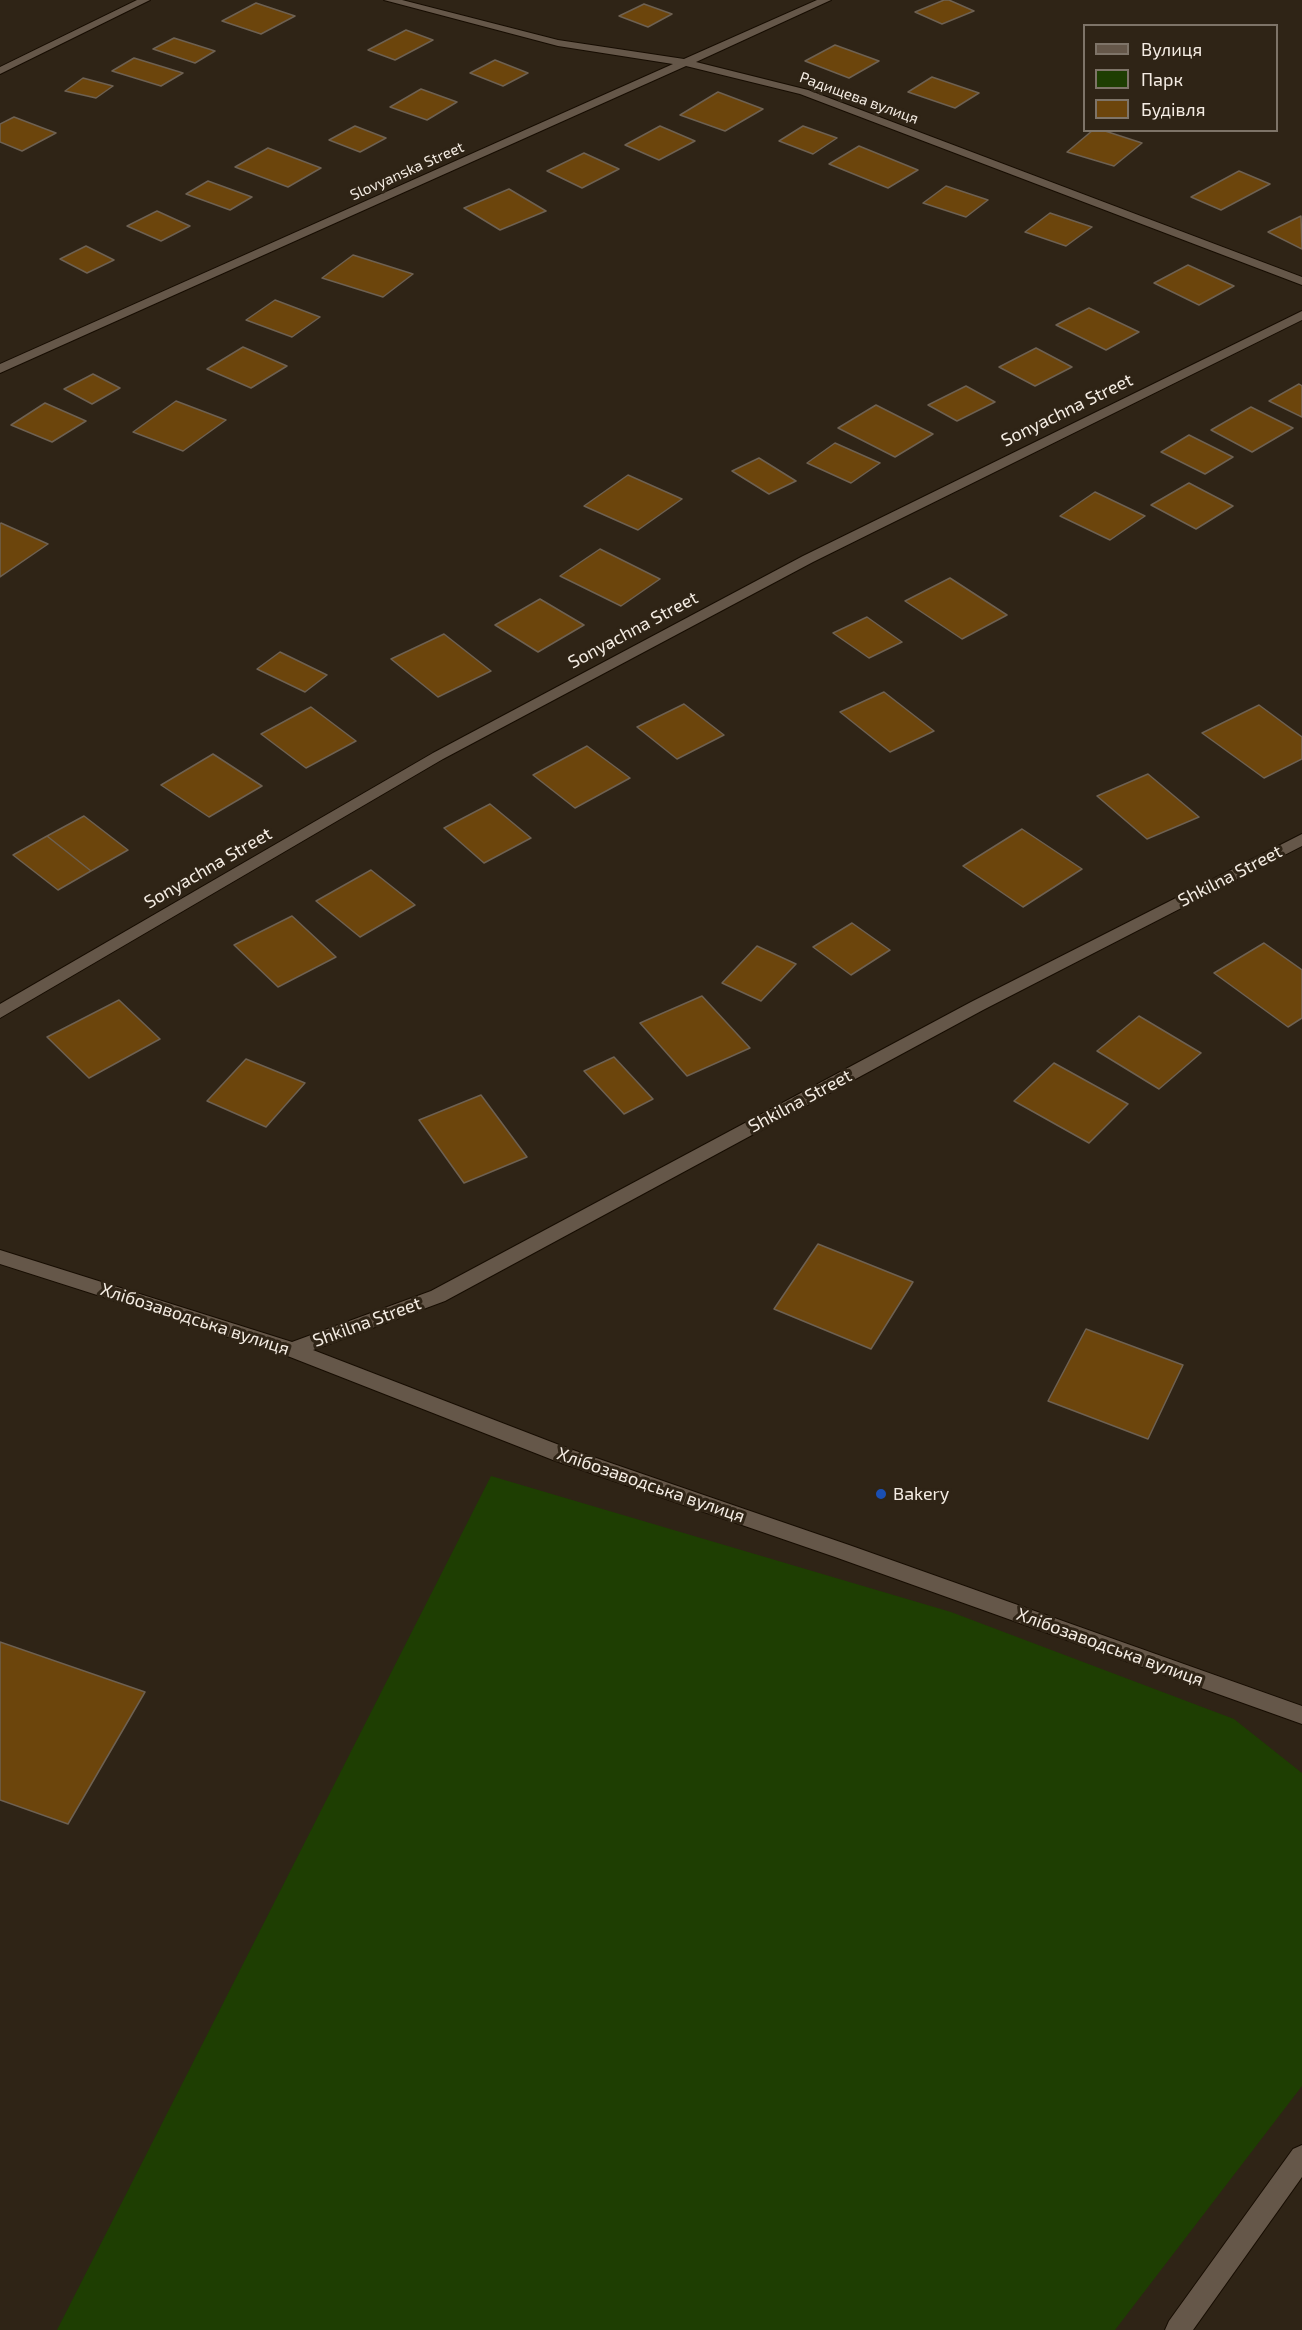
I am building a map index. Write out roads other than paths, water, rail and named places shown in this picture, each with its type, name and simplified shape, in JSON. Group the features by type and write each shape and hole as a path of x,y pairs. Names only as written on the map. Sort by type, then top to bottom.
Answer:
{"street":[{"path":"0,72 145,0"},
{"name":"Радищева вулиця","path":"389,0 558,44 686,63 804,93 1302,281"},
{"name":"Slovyanska Street","path":"0,369 826,0"},
{"name":"Sonyachna Street","path":"0,1012 438,756 808,559 1302,315"},
{"name":"Shkilna Street","path":"292,1350 438,1296 977,1005 1302,839"},
{"name":"Хлібозаводська вулиця","path":"0,1257 292,1350 560,1454 842,1551 1302,1715"},
{"path":"1178,2330 1302,2157"}],"place":[{"name":"Bakery","path":"881,1494"}]}
